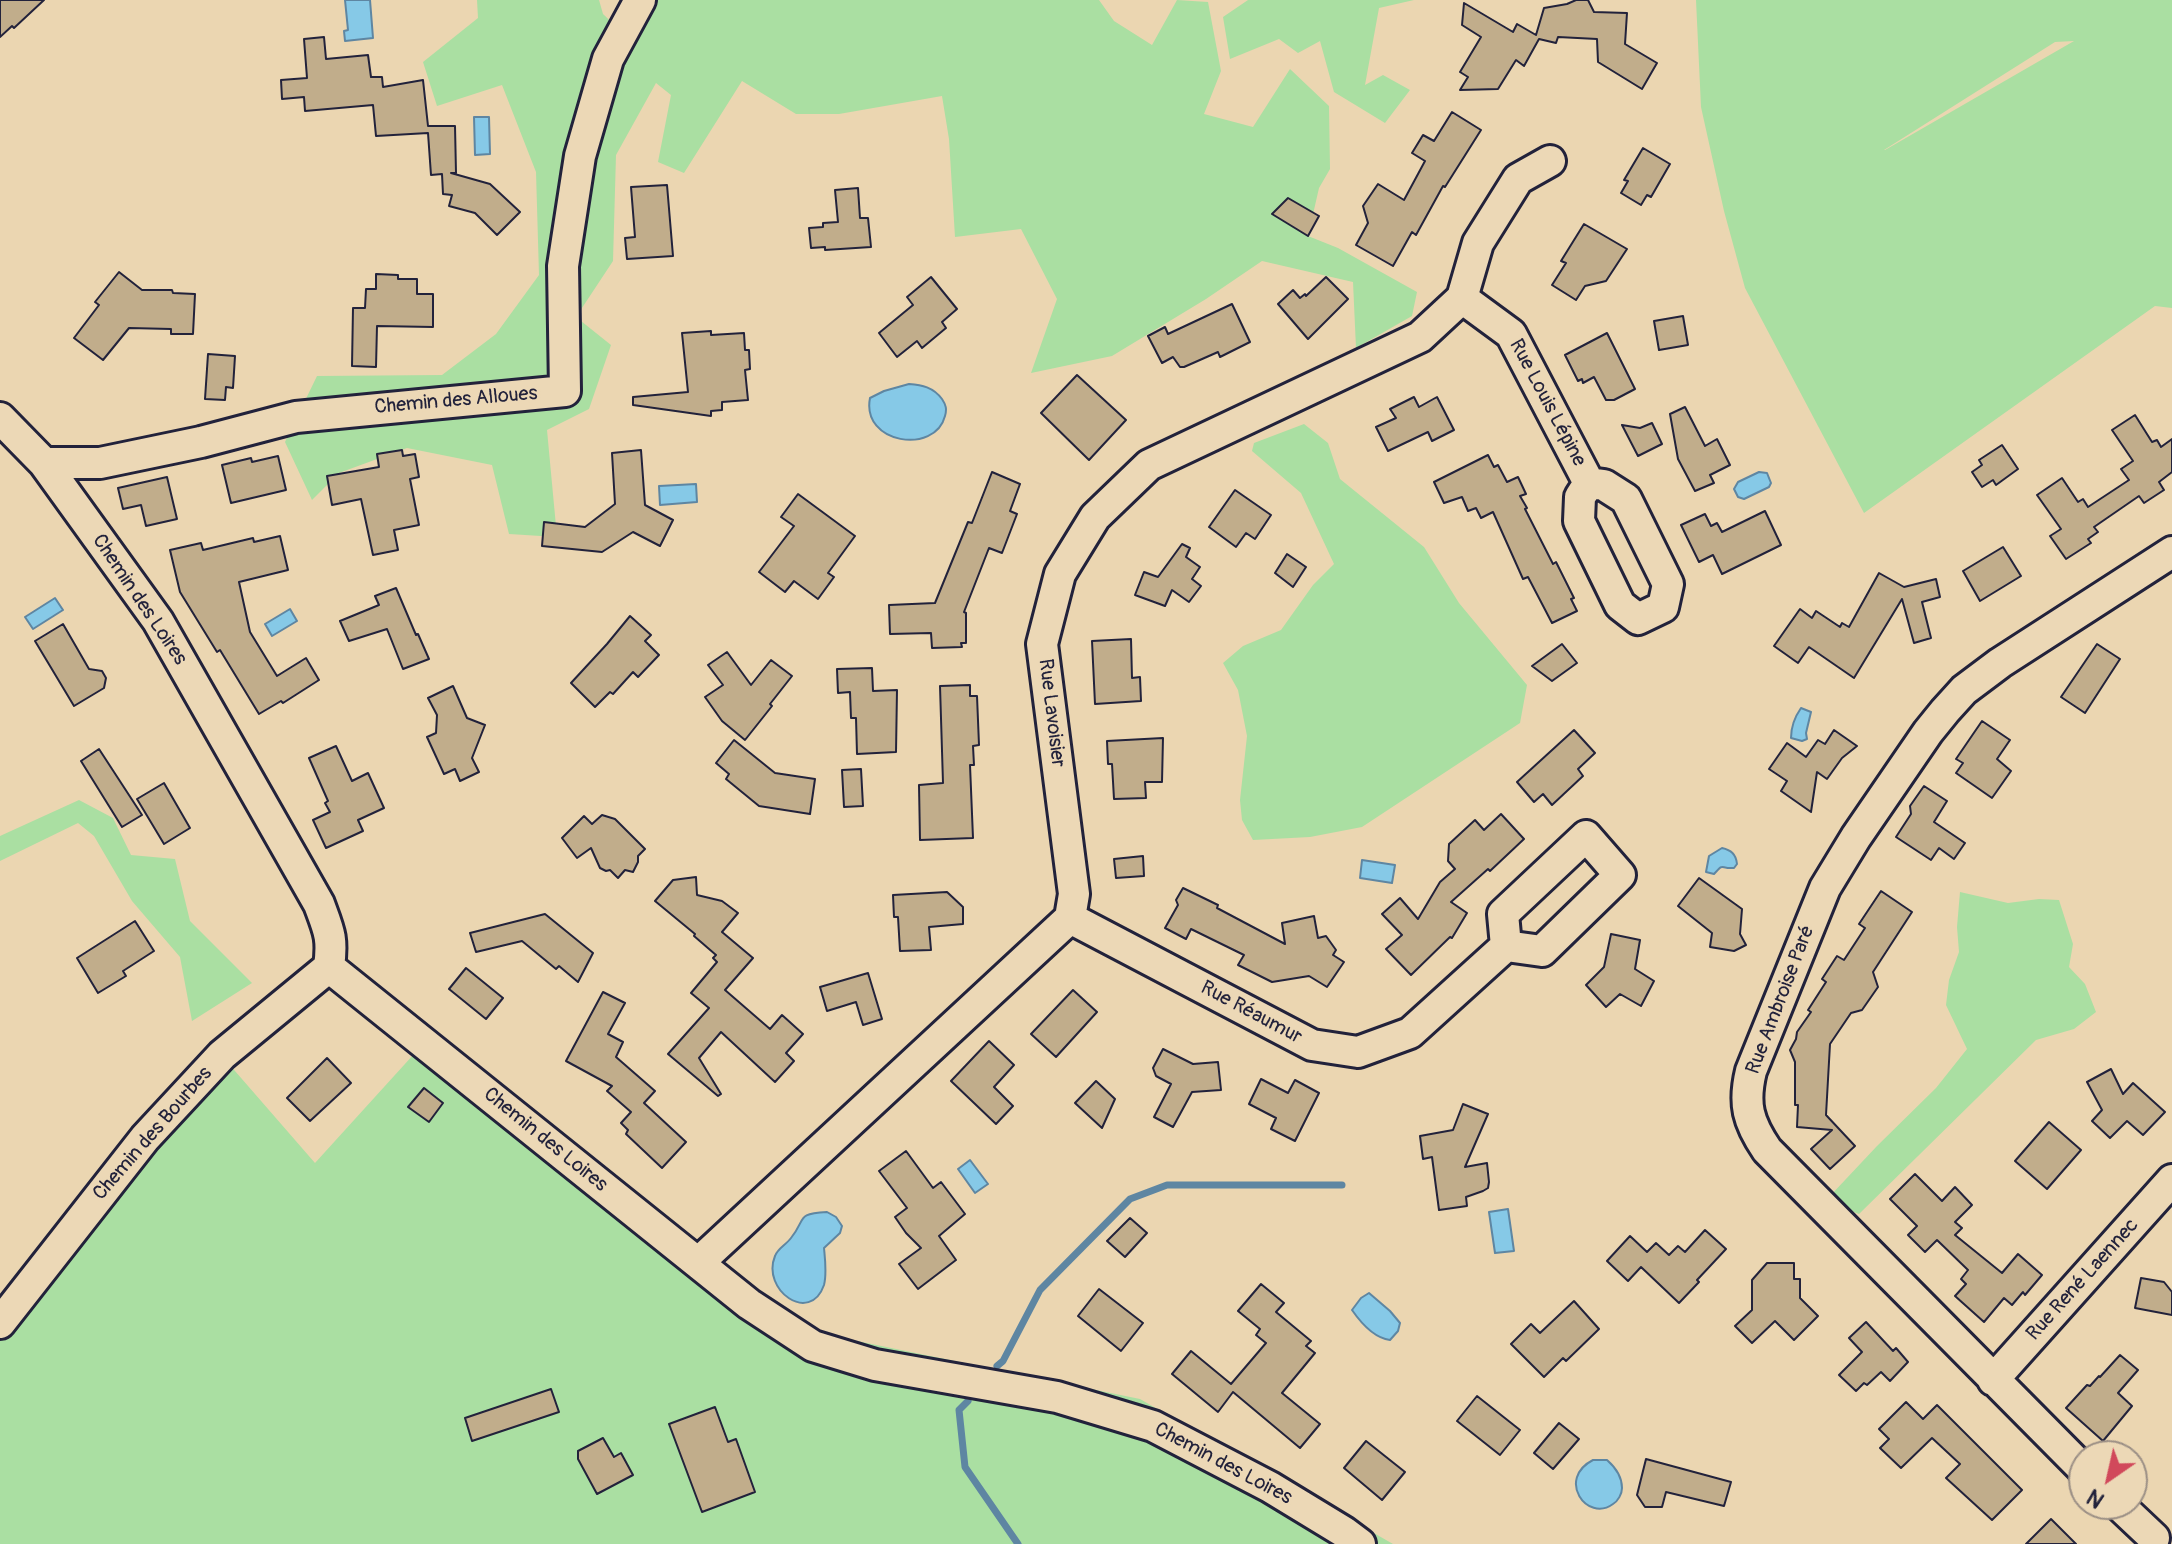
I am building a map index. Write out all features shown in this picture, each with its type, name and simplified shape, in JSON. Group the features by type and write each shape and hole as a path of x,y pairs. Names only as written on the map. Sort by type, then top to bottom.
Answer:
{"street":[{"name":"Chemin des Alloues","path":"44,463 100,463 201,442 296,417 565,391 563,266 580,156 608,59 640,0"},
{"path":"1462,298 1478,243 1518,179 1550,161"},
{"name":"Rue Louis Lépine","path":"1462,298 1511,334 1589,483"},
{"name":"Rue Lavoisier","path":"1070,918 1074,894 1042,644 1060,574 1095,517 1149,465 1420,337 1462,298"},
{"name":"Chemin des Loires","path":"0,418 44,463 158,621 319,904 332,946 329,967 749,1304 813,1346 875,1365 1057,1397 1153,1426 1270,1487 1360,1544"},
{"name":"Rue Ambroise Paré","path":"2068,1454 1767,1150 1754,1132 1746,1092 1751,1071 1825,888 1928,732 1964,690 2000,663 2172,552"},
{"path":"698,1263 1070,918"},
{"name":"Rue Réaumur","path":"1070,918 1312,1045 1358,1052 1410,1033 1506,946"},
{"name":"Chemin des Bourbes","path":"0,1323 145,1138 222,1055 329,967"},
{"name":"Rue René Laennec","path":"1993,1380 2172,1180"},
{"path":"2140,1520 2158,1533"}],"green space":[{"path":"477,0 599,0 603,14 629,39 651,0 1099,0 1114,21 1152,45 1177,0 1208,2 1221,71 1204,114 1253,127 1290,69 1329,106 1330,169 1319,188 1308,236 1338,248 1417,292 1412,316 1356,348 1353,282 1262,261 1112,356 1031,373 1057,299 1021,229 955,237 949,139 942,96 839,114 796,114 742,81 684,173 658,162 671,95 656,83 616,155 613,261 576,317 611,345 589,409 547,430 557,537 509,534 492,465 407,448 339,473 312,500 285,442 317,376 442,375 496,334 539,275 536,172 502,85 437,106 423,62 478,18"},
{"path":"1248,0 1414,0 1379,8 1365,85 1383,75 1410,90 1385,123 1334,92 1320,41 1298,53 1279,39 1230,59 1223,17"},
{"path":"1696,0 2172,0 2172,308 2155,306 1864,513 1745,288 1701,107","holes":["2074,41 1884,150 2055,42"]},
{"path":"1304,424 1328,443 1340,479 1424,547 1459,603 1527,685 1520,723 1362,827 1310,837 1253,840 1242,820 1240,800 1247,736 1238,690 1223,663 1243,646 1281,630 1313,585 1334,564 1301,493 1252,451 1254,443"},
{"path":"79,800 113,818 131,855 175,859 190,921 252,983 192,1021 180,957 132,901 94,836 78,823 0,861 0,836"},
{"path":"1960,892 2008,903 2059,900 2073,944 2069,967 2085,984 2096,1012 2074,1029 2036,1040 1859,1214 1846,1209 1830,1196 1936,1088 1967,1049 1946,1005 1949,980 1959,952 1957,927"},
{"path":"424,1043 733,1277 818,1333 1140,1399 1393,1544 0,1544 0,1309 215,1048 315,1163"}],"water":[{"path":"345,0 370,0 373,38 345,41 344,31 348,30"},
{"path":"474,117 489,117 490,154 475,155"},
{"path":"909,384 931,389 942,399 946,409 939,428 915,440 887,434 877,426 870,414 870,398"},
{"path":"1759,472 1767,473 1771,483 1769,487 1744,499 1738,497 1734,489 1738,482"},
{"path":"696,484 697,502 660,505 659,486"},
{"path":"55,598 63,610 33,629 25,617"},
{"path":"290,609 297,621 272,636 265,624"},
{"path":"1801,708 1811,712 1807,739 1802,741 1791,738 1793,723"},
{"path":"1722,848 1732,853 1737,864 1734,868 1721,867 1714,874 1706,872 1709,856"},
{"path":"1362,860 1395,865 1392,883 1360,878"},
{"path":"970,1160 988,1184 975,1193 958,1169"},
{"path":"1508,1209 1514,1251 1495,1253 1489,1212"},
{"path":"827,1212 836,1217 842,1226 840,1233 824,1248 824,1285 817,1297 808,1302 799,1302 781,1291 775,1280 775,1256 803,1218"},
{"path":"1369,1293 1400,1323 1390,1340 1373,1333 1352,1310"},
{"path":"1593,1460 1607,1460 1618,1472 1622,1484 1618,1499 1603,1508 1594,1508 1585,1503 1576,1487 1582,1468"}],"building":[{"path":"0,0 44,0 0,37"},
{"path":"1588,0 1594,12 1627,13 1625,44 1657,63 1642,89 1598,62 1597,39 1558,37 1556,43 1539,39 1524,66 1516,60 1498,89 1460,90 1468,77 1460,72 1481,37 1462,25 1464,3 1513,32 1517,24 1536,35 1544,8"},
{"path":"324,37 326,59 368,55 371,77 382,77 383,87 423,80 428,126 455,126 456,173 451,173 490,184 520,212 497,235 475,213 449,206 452,195 443,194 442,174 431,175 428,133 376,136 373,105 305,111 304,97 282,99 281,80 307,78 304,39"},
{"path":"1452,112 1481,130 1443,186 1416,235 1412,232 1393,266 1356,245 1368,223 1363,206 1378,184 1404,200 1425,161 1412,153 1423,135 1434,141"},
{"path":"1643,148 1670,164 1651,197 1647,195 1641,205 1621,193 1628,181 1624,180"},
{"path":"667,185 673,256 627,259 625,238 635,237 631,187"},
{"path":"858,188 860,218 868,218 871,247 811,248 809,228 838,222 835,190"},
{"path":"1288,198 1319,216 1308,236 1272,214"},
{"path":"1584,224 1627,249 1606,281 1585,286 1576,300 1552,285 1566,263 1561,261"},
{"path":"119,272 142,290 195,294 193,334 171,334 171,329 129,328 103,360 74,338 99,305 95,302"},
{"path":"376,274 417,279 417,294 433,294 433,327 377,326 376,367 352,366 353,308 365,308 366,289 376,289"},
{"path":"931,277 957,309 942,322 946,328 922,348 917,341 897,357 879,333 913,305 907,297"},
{"path":"1326,277 1348,299 1308,339 1278,304 1293,290 1300,298 1306,296"},
{"path":"1232,304 1250,342 1220,357 1218,352 1184,367 1180,367 1173,357 1162,363 1148,336 1165,327 1168,334"},
{"path":"1683,316 1688,345 1659,350 1654,321"},
{"path":"711,331 711,335 744,333 745,350 749,350 750,369 745,370 748,400 722,402 722,410 711,411 711,416 633,405 633,397 688,392 682,333"},
{"path":"1607,333 1635,389 1614,400 1606,400 1594,377 1583,383 1582,379 1578,381 1565,355"},
{"path":"208,354 235,356 233,388 226,387 225,400 205,399"},
{"path":"1077,375 1126,420 1089,460 1041,413"},
{"path":"1414,397 1419,407 1437,397 1454,430 1432,441 1428,432 1388,451 1376,427 1396,418 1390,409"},
{"path":"1685,407 1705,446 1717,439 1730,465 1710,475 1714,483 1695,491 1678,459 1670,414"},
{"path":"2135,415 2152,442 2157,440 2161,447 2172,439 2172,472 2159,482 2164,490 2144,503 2139,496 2094,527 2098,532 2088,539 2091,543 2066,559 2050,536 2061,529 2037,495 2062,478 2078,502 2083,499 2088,507 2129,480 2121,469 2133,461 2112,430"},
{"path":"1652,423 1662,444 1638,456 1622,425 1640,428"},
{"path":"2002,445 2018,469 1996,485 1993,480 1982,487 1972,472 1982,465 1979,460"},
{"path":"402,450 403,456 415,454 419,477 410,479 419,525 394,530 398,550 373,555 361,499 332,505 327,476 379,467 377,454"},
{"path":"641,450 645,505 673,520 660,546 633,532 602,552 542,546 544,522 585,527 615,504 612,453"},
{"path":"1488,455 1494,467 1498,465 1507,482 1518,477 1526,494 1520,496 1525,509 1574,598 1571,599 1577,611 1552,623 1528,577 1523,579 1493,512 1481,518 1476,508 1468,511 1462,497 1444,503 1434,482"},
{"path":"278,456 286,490 231,503 222,465"},
{"path":"992,472 1020,484 1010,511 1017,514 1002,553 989,548 964,612 966,643 961,643 962,647 932,648 931,633 890,634 889,605 935,603"},
{"path":"167,477 177,519 146,526 141,505 123,509 118,488"},
{"path":"1235,490 1271,515 1255,539 1246,533 1236,547 1209,527"},
{"path":"798,494 855,536 828,573 834,577 818,599 794,581 785,592 759,572 794,526 781,517"},
{"path":"1765,511 1781,545 1722,574 1713,555 1699,562 1681,525 1705,514 1711,526 1717,523 1722,532"},
{"path":"280,536 288,570 239,582 250,632 277,676 306,658 319,680 259,714 180,592 170,550 201,543 203,550 253,538 254,542"},
{"path":"1182,544 1190,548 1186,557 1200,567 1192,579 1201,586 1189,602 1172,590 1165,606 1135,595 1144,572 1158,577"},
{"path":"2003,547 2021,576 1980,601 1963,571"},
{"path":"1287,554 1306,567 1293,587 1275,573"},
{"path":"1879,573 1904,587 1936,579 1940,597 1922,602 1931,638 1914,643 1902,599 1854,678 1809,647 1798,663 1774,646 1800,609 1812,618 1816,611 1840,627 1842,623 1849,627"},
{"path":"396,588 429,659 403,669 387,629 349,641 340,621 379,605 375,596"},
{"path":"630,616 651,635 645,641 659,655 638,677 633,672 613,694 610,692 595,707 571,683"},
{"path":"63,624 89,669 102,671 106,678 104,688 74,706 35,641"},
{"path":"1131,639 1132,678 1140,677 1141,701 1095,704 1092,641"},
{"path":"1562,644 1577,663 1552,681 1532,666"},
{"path":"2097,644 2120,659 2085,713 2061,697"},
{"path":"727,652 751,685 771,660 792,676 745,740 722,721 705,697 723,685 708,665"},
{"path":"872,668 873,691 897,690 896,752 857,754 856,718 851,718 850,692 838,693 837,669"},
{"path":"970,685 970,696 977,696 979,745 973,746 974,765 970,765 973,838 920,840 919,785 943,783 940,686"},
{"path":"453,686 467,718 485,725 472,758 479,772 460,781 455,769 444,774 427,737 436,733 437,715 428,698"},
{"path":"1982,721 2010,740 1997,759 2011,771 1992,798 1956,773 1963,763 1956,759"},
{"path":"1574,730 1595,753 1578,769 1583,776 1552,805 1543,794 1534,802 1517,782"},
{"path":"1834,730 1857,746 1842,758 1827,779 1817,772 1811,812 1781,791 1787,781 1769,769 1787,743 1806,757 1818,740 1825,744"},
{"path":"1163,738 1162,782 1145,782 1146,798 1114,799 1107,741"},
{"path":"734,740 775,773 815,779 810,814 759,806 726,779 729,774 716,763"},
{"path":"336,746 352,781 368,773 384,808 358,820 363,831 326,848 313,820 330,812 325,803 328,801 309,758"},
{"path":"99,749 142,815 122,827 81,761"},
{"path":"861,769 863,806 844,807 842,770"},
{"path":"164,783 190,828 164,844 137,799"},
{"path":"1924,786 1947,801 1934,822 1965,843 1954,859 1939,848 1931,860 1896,837 1911,814 1910,806"},
{"path":"1501,814 1524,839 1451,902 1467,913 1452,938 1411,975 1386,949 1402,935 1382,914 1400,898 1418,919 1440,882 1455,869 1448,861 1449,844 1475,820 1484,830"},
{"path":"602,815 615,819 645,849 638,856 633,872 625,870 618,878 610,870 600,868 591,848 577,858 562,838 584,816 592,824"},
{"path":"1143,856 1144,876 1116,878 1114,859"},
{"path":"696,877 697,895 722,901 738,913 722,932 753,958 725,990 770,1029 782,1015 803,1034 786,1053 794,1061 775,1082 721,1032 699,1058 721,1094 718,1096 668,1054 709,1008 691,993 717,962 713,958 716,955 695,934 655,901 673,880"},
{"path":"1699,878 1742,909 1740,934 1746,945 1734,951 1710,947 1712,933 1678,906"},
{"path":"1183,888 1285,944 1282,923 1314,916 1318,938 1326,936 1336,950 1333,955 1344,962 1327,987 1309,976 1272,982 1238,965 1244,955 1191,929 1186,939 1165,928 1178,905 1176,900"},
{"path":"1881,891 1912,912 1873,972 1878,987 1862,1010 1851,1013 1830,1044 1826,1115 1855,1146 1830,1169 1811,1149 1832,1130 1797,1127 1795,1062 1790,1050 1797,1032 1811,1012 1808,1010 1826,982 1822,979 1837,956 1844,960 1865,928 1859,924"},
{"path":"947,892 963,907 963,924 929,927 931,950 900,951 893,895"},
{"path":"545,914 593,953 578,982 559,966 556,969 522,941 476,952 470,933"},
{"path":"135,921 154,951 123,971 126,976 98,993 77,958"},
{"path":"1611,934 1640,940 1635,969 1654,981 1641,1006 1620,994 1606,1007 1586,985 1604,967"},
{"path":"466,968 503,998 486,1019 449,989"},
{"path":"868,973 882,1019 863,1025 856,1002 827,1011 820,987"},
{"path":"1073,990 1097,1012 1056,1057 1031,1034"},
{"path":"603,992 625,1003 608,1034 623,1042 616,1057 655,1091 644,1103 686,1142 662,1168 626,1134 628,1130 621,1123 631,1112 607,1091 612,1086 566,1061"},
{"path":"989,1041 1014,1065 994,1087 1013,1106 996,1124 951,1081"},
{"path":"1163,1049 1193,1064 1218,1062 1221,1090 1192,1092 1173,1127 1154,1117 1171,1084 1156,1076 1153,1068"},
{"path":"327,1058 351,1083 310,1121 287,1098"},
{"path":"2111,1069 2123,1094 2133,1083 2165,1112 2143,1135 2127,1121 2110,1138 2092,1121 2102,1110 2087,1082"},
{"path":"1261,1079 1288,1093 1295,1080 1319,1093 1295,1141 1271,1129 1276,1118 1249,1104"},
{"path":"1096,1081 1115,1099 1102,1128 1075,1103"},
{"path":"424,1088 443,1103 429,1122 408,1107"},
{"path":"1463,1104 1488,1114 1465,1167 1487,1163 1488,1188 1466,1197 1467,1206 1439,1210 1432,1157 1423,1159 1420,1136 1453,1130"},
{"path":"2049,1122 2081,1150 2047,1189 2015,1161"},
{"path":"906,1151 933,1188 941,1182 965,1214 939,1236 956,1260 918,1289 899,1264 921,1248 895,1217 907,1208 879,1171"},
{"path":"1915,1174 1942,1201 1955,1187 1972,1205 1955,1222 1962,1228 1955,1235 2002,1273 2018,1254 2042,1275 2025,1295 2023,1292 2012,1305 2004,1298 1984,1322 1955,1296 1966,1284 1961,1279 1968,1270 1937,1240 1925,1252 1908,1235 1917,1226 1890,1199"},
{"path":"1130,1218 1147,1233 1125,1257 1107,1241"},
{"path":"1705,1230 1726,1249 1679,1303 1641,1267 1628,1281 1607,1261 1630,1236 1647,1252 1656,1243 1669,1255 1678,1246 1685,1252"},
{"path":"1767,1263 1794,1263 1794,1279 1800,1279 1800,1298 1818,1316 1794,1340 1775,1321 1752,1343 1735,1326 1752,1310 1752,1280"},
{"path":"2141,1278 2164,1282 2172,1292 2172,1315 2135,1308"},
{"path":"1261,1284 1284,1303 1276,1312 1311,1341 1306,1346 1315,1353 1282,1393 1320,1424 1300,1448 1233,1392 1218,1412 1172,1374 1191,1351 1231,1384 1266,1343 1256,1335 1260,1329 1238,1311"},
{"path":"1099,1289 1143,1323 1121,1351 1078,1316"},
{"path":"1574,1301 1599,1329 1566,1361 1563,1358 1544,1377 1511,1344 1531,1324 1540,1333"},
{"path":"1866,1322 1908,1362 1890,1381 1881,1372 1856,1391 1839,1375 1862,1352 1849,1338"},
{"path":"2120,1355 2138,1370 2118,1393 2132,1406 2104,1440 2066,1408 2087,1385 2090,1386"},
{"path":"551,1389 559,1412 472,1441 465,1418"},
{"path":"1477,1396 1520,1430 1500,1455 1457,1421"},
{"path":"1906,1402 1923,1419 1937,1405 2022,1490 1992,1520 1946,1478 1960,1464 1932,1438 1901,1468 1880,1448 1889,1439 1879,1429"},
{"path":"715,1407 728,1442 736,1439 755,1492 702,1512 669,1424"},
{"path":"1559,1423 1579,1439 1553,1469 1534,1453"},
{"path":"603,1438 614,1457 621,1453 633,1475 597,1494 578,1459 578,1451"},
{"path":"1366,1441 1405,1472 1382,1500 1344,1468"},
{"path":"1646,1459 1731,1482 1724,1506 1666,1492 1662,1507 1645,1507 1637,1495"},
{"path":"2051,1519 2076,1544 2026,1544"}],"waterway":[{"path":"997,1366 1003,1361 1040,1290 1130,1199 1167,1185 1342,1185"},
{"path":"968,1401 959,1410 965,1467 1018,1544"}]}
